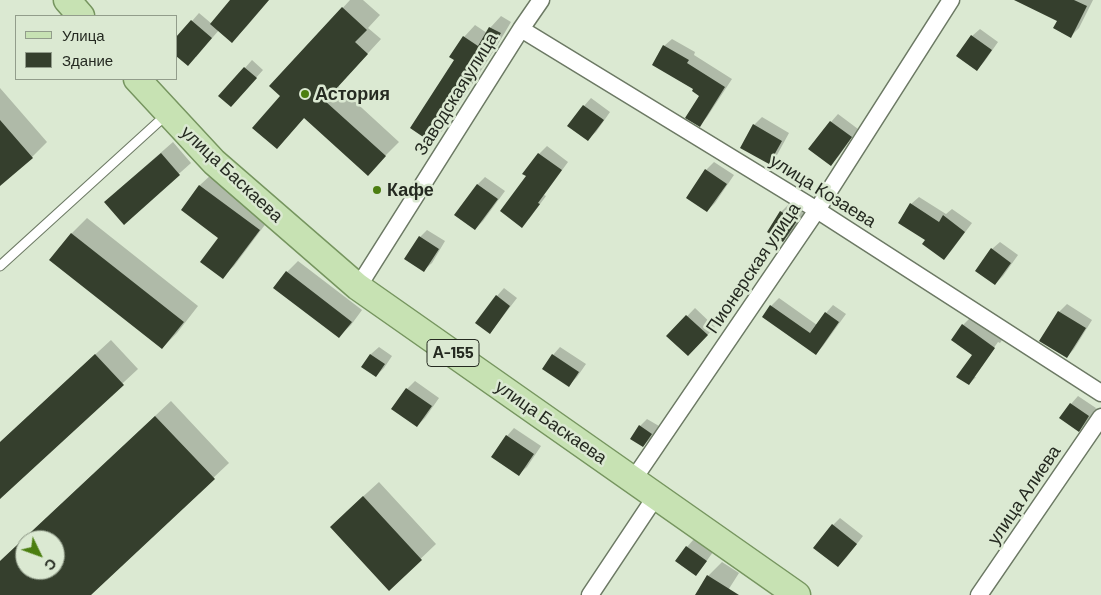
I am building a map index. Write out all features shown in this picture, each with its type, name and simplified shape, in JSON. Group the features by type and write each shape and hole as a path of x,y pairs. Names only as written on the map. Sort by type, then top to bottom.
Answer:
{"main road":[{"path":"67,0 81,15"},
{"name":"улица Баскаева","path":"138,80 214,162 358,287 796,595"}],"street":[{"name":"Заводская улица","path":"358,287 521,28 541,0"},
{"name":"Пионерская улица","path":"633,480 817,210 951,0"},
{"name":"улица Козаева","path":"521,28 817,210 1101,393"},
{"name":"улица Алиева","path":"979,595 1101,417"},
{"path":"590,595 656,496"}],"lane":[{"path":"0,266 168,113"}],"building":[{"path":"230,0 269,0 232,43 210,24"},
{"path":"1014,0 1074,0 1087,6 1071,38 1053,28 1057,21"},
{"name":"Астория","path":"342,7 367,30 355,42 368,54 325,101 386,156 368,176 304,118 277,149 252,128 280,96 269,86"},
{"path":"191,20 212,38 188,66 178,58 178,35"},
{"path":"489,27 501,33 432,143 410,128 454,60 449,57 463,36 478,46"},
{"path":"971,35 992,50 977,71 956,56"},
{"path":"663,45 689,60 687,63 725,87 700,127 685,118 699,96 692,91 693,89 652,65"},
{"path":"244,67 257,78 231,107 218,96"},
{"path":"583,105 604,120 588,141 567,126"},
{"path":"0,120 33,158 0,186"},
{"path":"830,121 852,137 831,166 808,149"},
{"path":"753,124 782,141 769,164 740,148"},
{"path":"161,153 180,175 124,225 104,202"},
{"path":"538,153 562,170 522,228 500,211 526,176 522,174"},
{"path":"705,169 727,184 707,212 686,198"},
{"path":"477,184 498,199 475,230 454,215"},
{"path":"199,185 260,230 223,279 200,262 218,238 181,210"},
{"path":"910,203 939,222 943,215 965,232 944,260 922,244 925,240 898,223"},
{"path":"780,211 797,221 783,242 767,232"},
{"path":"71,233 184,322 162,349 49,260"},
{"path":"419,236 439,249 424,272 404,259"},
{"path":"991,248 1011,263 995,285 975,271"},
{"path":"286,271 352,322 339,338 273,288"},
{"path":"496,295 510,306 490,334 475,323"},
{"path":"770,305 810,333 825,312 839,322 816,355 762,317"},
{"path":"1058,311 1086,328 1067,358 1039,341"},
{"path":"686,315 708,335 688,356 666,336"},
{"path":"962,324 995,348 969,385 956,377 972,355 951,340"},
{"path":"95,354 124,385 0,499 0,442"},
{"path":"370,354 385,364 376,377 361,367"},
{"path":"552,354 579,372 569,387 542,369"},
{"path":"406,388 432,406 417,427 391,409"},
{"path":"1070,403 1089,416 1079,432 1059,418"},
{"path":"155,416 215,479 91,595 0,595 0,561 15,547 15,580 65,580 65,530 33,530"},
{"path":"639,425 652,434 643,447 630,439"},
{"path":"506,435 534,454 519,476 491,457"},
{"path":"363,496 422,560 389,591 330,527"},
{"path":"832,524 857,544 838,567 813,548"},
{"path":"686,546 707,561 696,576 675,561"},
{"path":"707,575 739,595 695,595"}],"place":[{"name":"Астория","path":"305,94"},
{"name":"Кафе","path":"377,190"}]}
